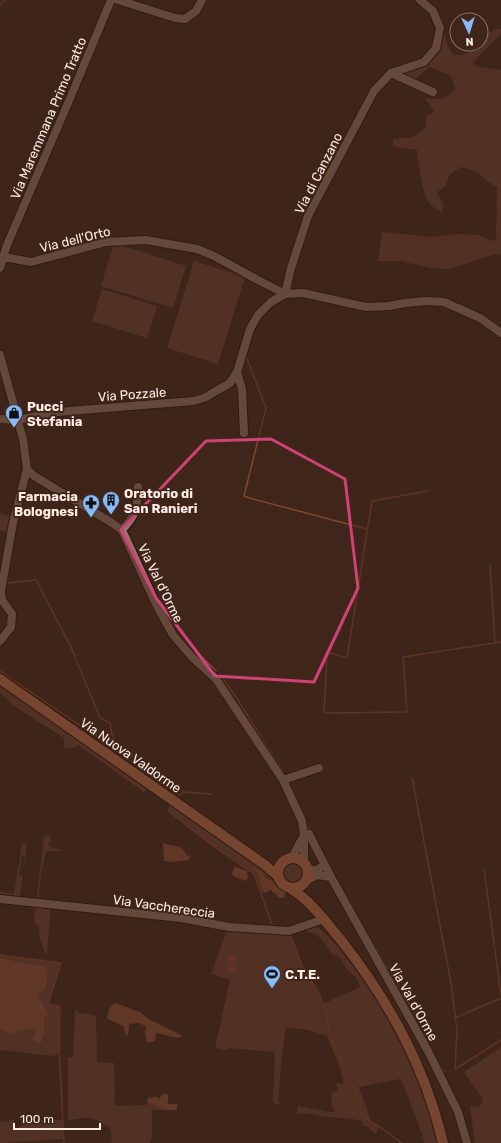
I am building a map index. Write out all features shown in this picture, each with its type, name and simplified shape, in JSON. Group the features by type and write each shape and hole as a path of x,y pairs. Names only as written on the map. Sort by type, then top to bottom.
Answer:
{"main road":[{"name":"Via Nuova Valdorme","path":"0,680 265,865 279,877 283,884 314,907"},
{"name":"Via Nuova Valdorme","path":"246,852 271,861 299,860 306,865 308,877 306,882 307,894 314,907 364,970 408,1042 422,1073 443,1143"},
{"path":"279,877 280,866 287,860"},
{"path":"290,888 298,887 306,882"}],"street":[{"name":"Via Maremmana Primo Tratto","path":"0,268 7,246 72,96 111,0"},
{"path":"118,0 175,18 185,19 196,11 202,0"},
{"name":"Via di Canzano","path":"284,294 308,216 374,91 391,74 424,62 436,48 440,28 433,11 420,0"},
{"path":"391,74 433,92"},
{"name":"Via dell'Orto","path":"4,258 31,262 106,242 146,240 197,249 214,256 284,294"},
{"path":"244,433 242,389 237,372 250,330 258,315 271,302 284,294 303,293 366,307 383,307 428,301 444,302 480,318 501,333"},
{"path":"0,355 23,439 27,469 13,524 1,591 2,600 10,611 11,627 0,641"},
{"name":"Via Pozzale","path":"0,419 18,420 57,412 193,401 204,398 226,386 230,383 237,372"},
{"path":"27,469 34,476 122,530 130,521 136,510 138,487"},
{"name":"Via Val d'Orme","path":"122,530 157,606 173,635 192,657 216,679 283,780 302,820 306,834 324,863 429,1053 458,1112 467,1143"},
{"path":"0,606 10,611"},
{"path":"283,780 319,768"},
{"path":"287,860 298,847 306,834"},
{"name":"Via Val d'Orme","path":"306,834 306,865"},
{"path":"306,865 312,870 319,870 324,863"},
{"path":"306,882 321,874 331,877"},
{"name":"Via Vacchereccia","path":"0,899 181,918 229,927 288,931 324,919"}],"highlighted area":[{"path":"271,439 345,479 358,588 314,682 215,676 156,598 121,530 206,441"}],"shaded area":[{"path":"497,29 501,29 501,34 489,46 489,33"},
{"path":"445,33 449,52 458,55 483,52 473,62 475,66 501,70 501,255 496,254 449,269 431,268 400,261 378,261 382,232 432,237 456,234 478,235 492,241 496,240 497,187 472,170 461,167 449,175 446,186 437,192 444,205 442,212 429,203 424,192 417,150 393,146 393,139 413,137 426,128 426,117 434,111 425,98 442,99 448,96 455,89 451,76 429,67 416,79 403,73 425,63 430,59 439,49"},
{"path":"114,243 186,266 173,308 101,286"},
{"path":"194,261 245,277 218,364 167,348"},
{"path":"102,289 157,306 147,338 92,321"},
{"path":"0,513 11,516 8,533 0,530"},
{"path":"0,684 148,788 144,792 78,745 75,747 64,748 64,738 11,704 0,693"},
{"path":"171,805 269,874 275,884 269,878 265,878 263,872 260,870 255,871 261,884 263,892 261,892 254,873 216,848 168,811"},
{"path":"44,836 51,837 51,843 48,842 48,845 50,845 51,848 61,849 60,851 46,851 41,873 38,903 51,904 47,955 41,941 39,925 34,923"},
{"path":"163,843 180,847 187,856 190,855 190,858 188,860 173,862 164,861"},
{"path":"22,844 27,844 24,867 25,857 22,856 19,875 23,876 19,901 0,899 0,892 14,894"},
{"path":"289,862 297,862 304,869 304,877 297,884 289,884 282,877 282,869"},
{"path":"235,867 247,871 248,878 246,881 233,876 232,872"},
{"path":"253,867 263,872 265,878 271,880 286,891 284,898 278,898 276,894 270,890 265,893 263,892 258,875"},
{"path":"314,926 319,928 337,945 368,985 383,1010 414,1070 430,1115 437,1143 425,1143 403,1083 400,1079 359,1087 371,1121 379,1127 376,1134 363,1125 362,1121 309,1114 297,1114 298,1106 335,1112 331,1105 332,1092 338,1091 336,1083 344,1084 340,1068 327,1036 309,1030 286,1027 278,1102 282,1103 279,1105 273,1103 275,1052 229,1048 224,1050 215,1048 230,980 211,974 227,930 290,933 303,968 318,992 323,1004 360,987 357,978 348,970 337,955 333,956 317,935 304,931 304,929"},
{"path":"0,955 61,963 48,1004 61,1005 60,1054 51,1056 0,1050 0,1029 26,1031 31,1029 35,1030 33,1034 44,1039 43,1027 47,1016 38,994 46,989 48,976 47,967 0,958"},
{"path":"229,955 238,956 234,973 226,972"},
{"path":"0,958 47,967 48,976 46,989 38,994 47,1015 45,1019 44,1035 40,1043 34,1041 33,1038 35,1030 31,1029 11,1034 0,1029"},
{"path":"115,1003 140,1012 148,1019 183,1036 178,1038 156,1033 155,1041 147,1042 145,1032 146,1026 138,1023 129,1024 128,1035 126,1036 124,1027 107,1018 109,1009"},
{"path":"75,1010 80,1013 96,1016 97,1062 114,1063 115,1106 146,1105 147,1102 164,1110 152,1110 152,1137 150,1143 111,1143 112,1138 110,1126 104,1125 92,1118 68,1120 68,1057 73,1057"},
{"path":"501,1047 501,1143 475,1143 470,1106 480,1107 483,1099 464,1072"},
{"path":"163,1094 168,1094 168,1104 177,1104 177,1110 164,1110 147,1102 148,1098 157,1097 159,1099"},
{"path":"9,1120 14,1120 15,1129 19,1129 21,1126 21,1120 63,1120 64,1139 0,1143 0,1121 9,1122"}],"waterway":[{"path":"0,5 5,0"},
{"path":"246,356 266,408 244,496 367,529"},
{"path":"428,491 372,501 347,658 327,652 324,713 407,712 403,657 501,642"},
{"path":"490,565 495,643"},
{"path":"7,583 36,580 71,647 100,718 110,723 112,735 116,743 184,792 211,794"},
{"path":"202,657 216,671"},
{"path":"0,671 82,727 134,757"},
{"path":"221,676 283,771"},
{"path":"412,778 451,983 457,1030 455,1069"},
{"path":"176,798 184,792"},
{"path":"171,805 168,811 216,848 254,874 273,927"},
{"path":"306,823 311,832"},
{"path":"484,869 501,995"},
{"path":"290,934 303,968 318,992 327,1012 329,1035 338,1053 349,1082 355,1091 361,1112 364,1117 402,1143"},
{"path":"372,942 420,1022 433,1052"},
{"path":"0,955 61,963 48,1004 57,1007 64,1143"},
{"path":"455,1018 501,999"},
{"path":"454,1070 501,1040"},
{"path":"435,1057 444,1072 444,1075"}],"place":[{"name":"Pucci Stefania","path":"14,428"},
{"name":"Oratorio di San Ranieri","path":"111,515"},
{"name":"Farmacia Bolognesi","path":"91,518"},
{"name":"C.T.E.","path":"272,989"}]}
